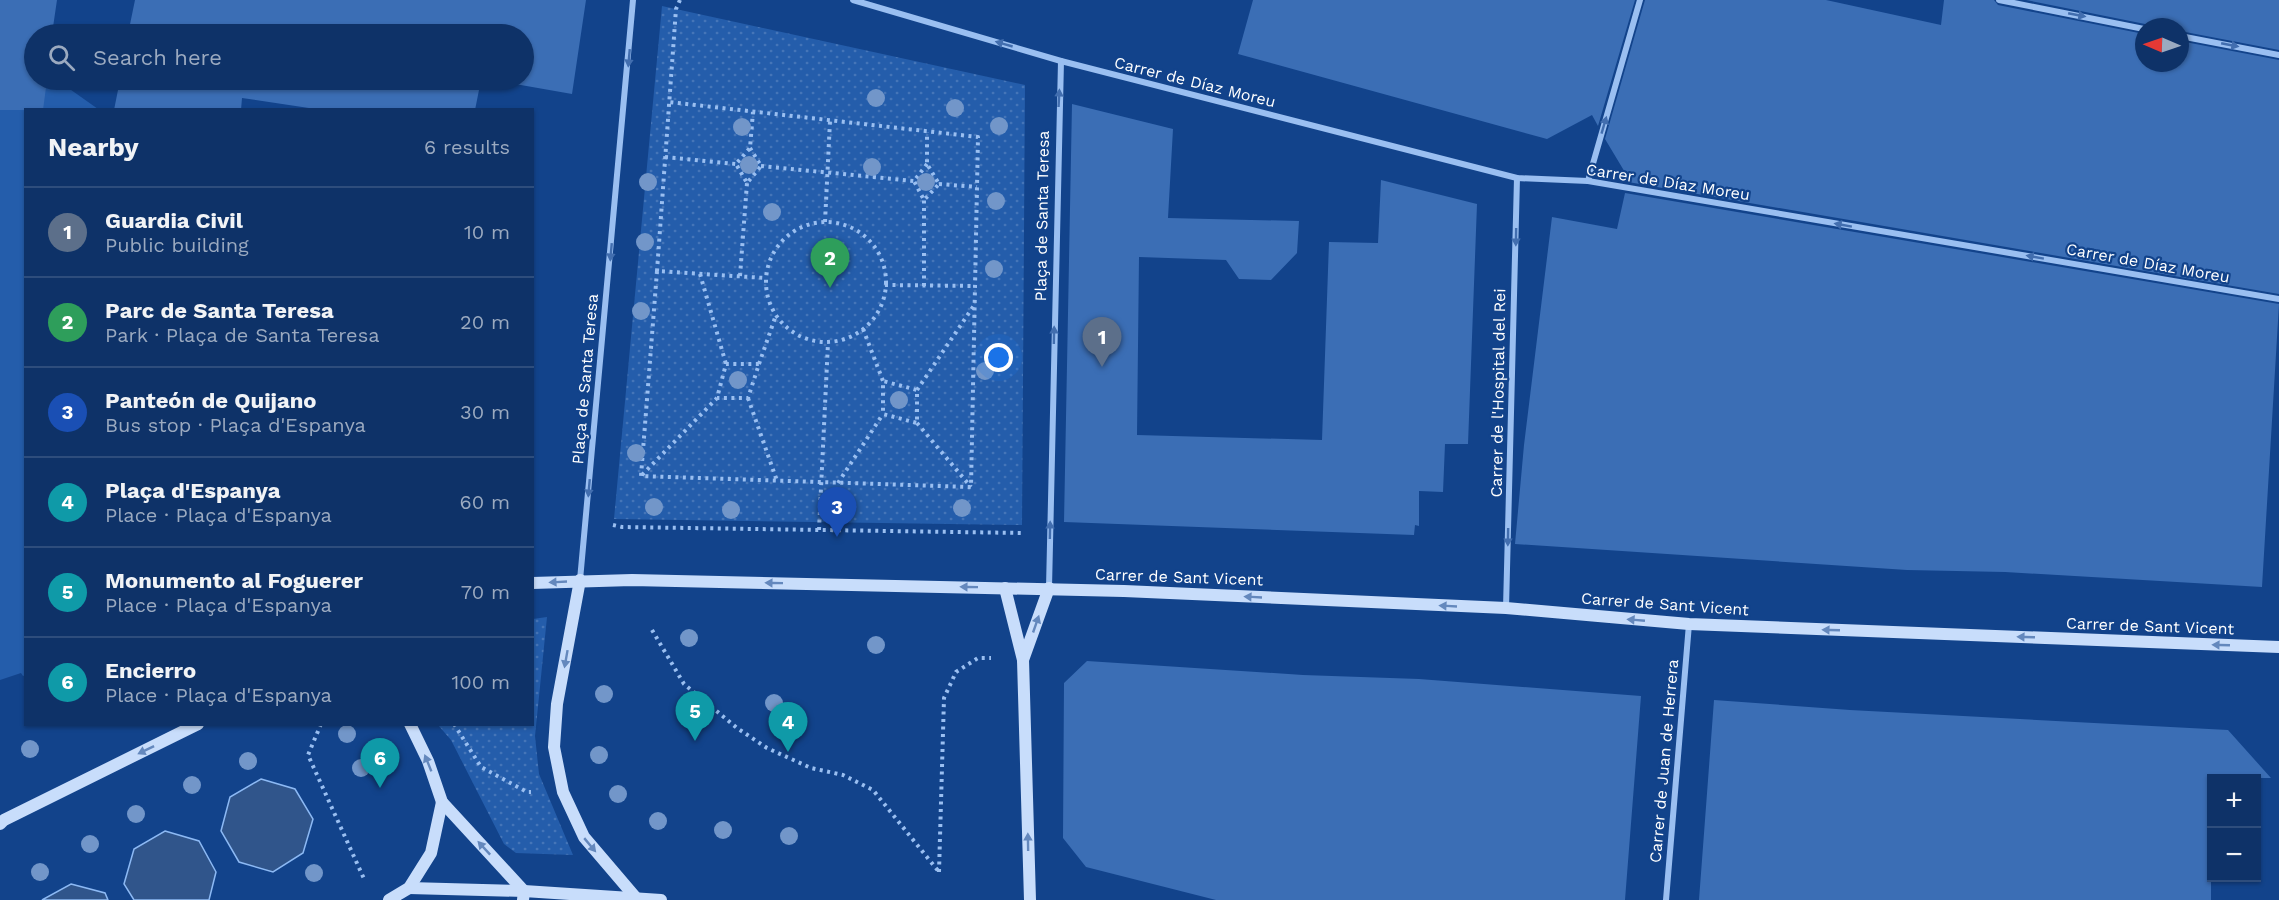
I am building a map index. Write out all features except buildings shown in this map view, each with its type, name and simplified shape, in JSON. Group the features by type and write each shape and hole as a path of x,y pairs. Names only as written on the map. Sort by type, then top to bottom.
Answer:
{"main road":[{"name":"Carrer de Sant Vicent","path":"534,583 580,580 1049,588 1506,608 1689,624 2279,647"},
{"path":"580,580 557,704 554,747 562,792 584,837 636,898"},
{"path":"1005,588 1023,660 1029,900"},
{"path":"1023,660 1049,588"},
{"path":"1,822 194,726"},
{"path":"411,726 428,761 442,802 524,895"},
{"path":"389,900 409,888 431,853 442,802"},
{"path":"409,888 660,900"}],"street":[{"name":"Plaça de Santa Teresa","path":"580,580 633,0"},
{"path":"853,0 1060,61"},
{"path":"1588,181 1640,0"},
{"path":"1999,0 2135,26"},
{"path":"2189,38 2279,55"},
{"name":"Plaça de Santa Teresa","path":"1049,588 1060,61"},
{"name":"Carrer de Díaz Moreu","path":"1060,61 1517,178 1588,181 2279,299"},
{"name":"Carrer de l'Hospital del Rei","path":"1506,608 1517,178"},
{"name":"Carrer de Juan de Herrera","path":"1666,900 1689,624"}],"path":[{"path":"641,476 676,9 681,0"},
{"path":"669,102 978,138 971,488"},
{"path":"736,164 750,147 753,112"},
{"path":"825,222 830,121"},
{"path":"927,132 927,164 939,184"},
{"path":"750,147 762,166"},
{"path":"665,157 736,164"},
{"path":"736,164 747,183 740,276"},
{"path":"914,181 927,164"},
{"path":"762,166 914,181"},
{"path":"747,183 762,166"},
{"path":"914,181 924,200 924,286"},
{"path":"939,184 977,187"},
{"path":"924,200 939,184"},
{"path":"825,222 835,222 860,231 877,249 886,273 884,298 873,321 853,337 828,343 803,339 782,325 768,304 765,278 771,254 788,234 810,223 825,222"},
{"path":"657,271 765,278"},
{"path":"641,476 717,398 726,364 700,274"},
{"path":"885,285 975,286"},
{"path":"917,423 917,390 975,304"},
{"path":"776,315 748,398 777,481"},
{"path":"838,483 883,414 883,381 863,329"},
{"path":"819,530 828,343"},
{"path":"726,364 759,364"},
{"path":"883,381 917,390"},
{"path":"717,398 748,398"},
{"path":"883,414 917,423 971,488"},
{"path":"641,476 971,488"},
{"path":"586,519 622,527 1026,533 1050,529"},
{"path":"652,630 684,684 737,728 767,748 812,768 843,775 873,790 939,872 944,699 956,672 978,658 1023,660"},
{"path":"320,726 308,755 361,872"},
{"path":"455,726 481,767 527,792 562,792"}],"shaded area":[{"path":"662,6 1025,85 1022,525 614,519"},
{"path":"0,52 10,54 24,62 24,90 71,90 97,108 24,108 24,676 21,673 0,680"},
{"path":"547,617 535,736 539,774 573,855 516,853 504,844 451,740 439,726 534,726 534,619"},
{"path":"261,779 295,789 313,819 303,853 273,872 239,862 221,831 230,797"},
{"path":"165,831 199,841 216,872 209,900 134,900 124,884 134,849"},
{"path":"71,884 105,893 108,900 42,900"}],"place":[{"name":"Parc de Santa Teresa","path":"830,288"},
{"name":"Guardia Civil","path":"1102,367"},
{"name":"Panteón de Quijano","path":"837,537"},
{"name":"Monumento al Foguerer","path":"695,741"},
{"name":"Plaça d'Espanya","path":"788,752"},
{"name":"Encierro","path":"380,788"}]}
